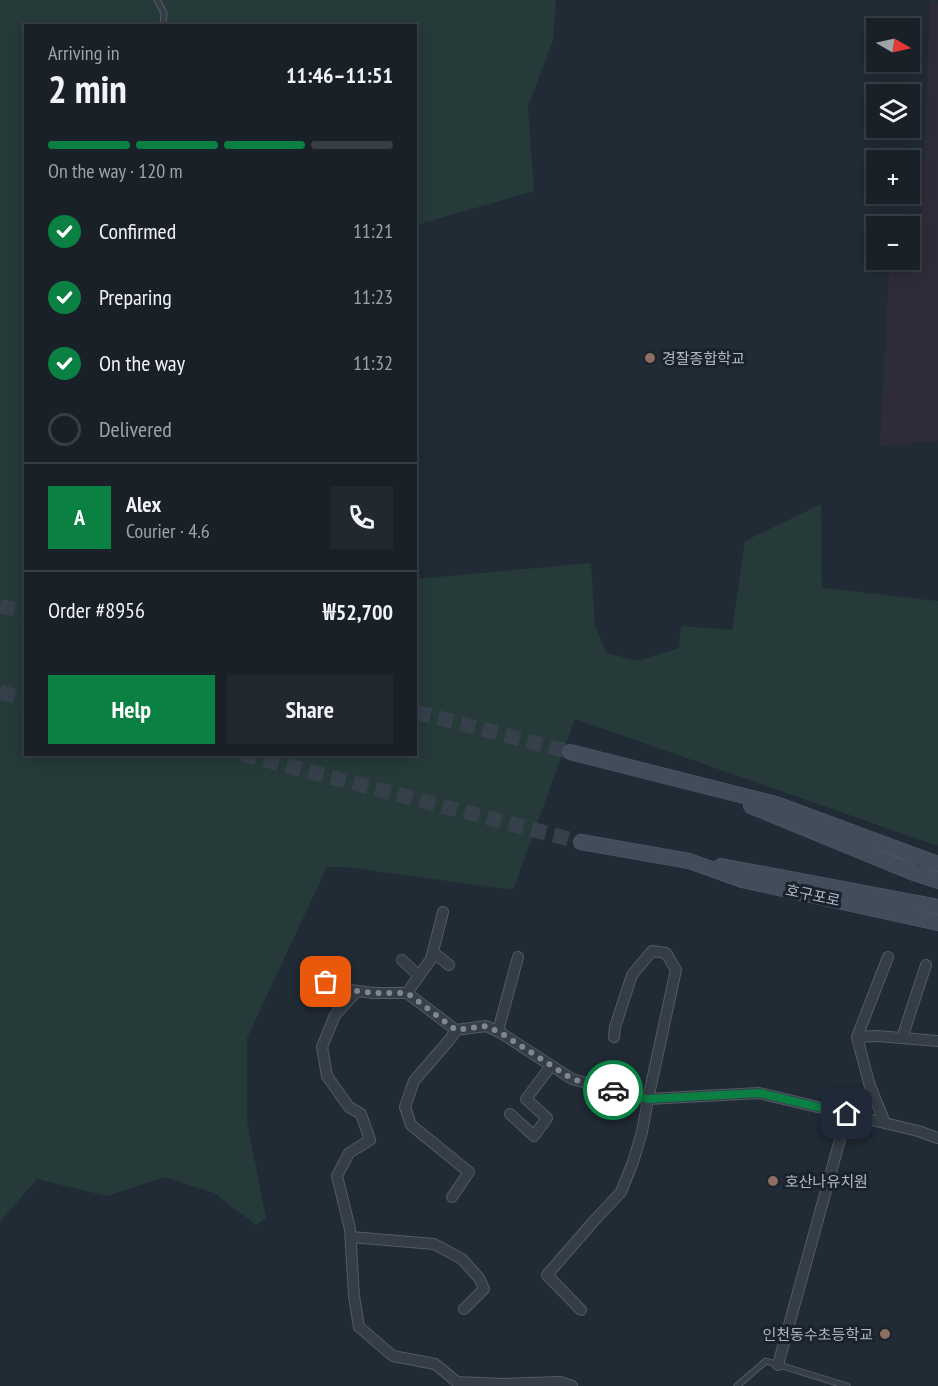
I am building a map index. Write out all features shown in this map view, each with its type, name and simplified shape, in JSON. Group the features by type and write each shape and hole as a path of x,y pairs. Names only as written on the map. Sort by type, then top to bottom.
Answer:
{"main road":[{"path":"570,752 776,804 938,864"},
{"path":"706,787 903,869 938,881"},
{"name":"호구포로","path":"581,842 744,869 938,907"},
{"name":"호구포로","path":"689,861 742,880 938,923"}],"street":[{"path":"407,993 431,959 443,912"},
{"path":"582,1310 547,1275 621,1192 633,1162 676,970 666,953 651,951 632,975 615,1027 615,1037"},
{"path":"433,952 449,965"},
{"path":"498,1031 518,957"},
{"path":"885,1123 869,1083 857,1037 888,957"},
{"path":"402,960 419,976"},
{"path":"902,1038 926,965"},
{"path":"326,982 357,991 407,993 456,1030 486,1026 498,1031 572,1079 648,1099 759,1093 918,1131 938,1138"},
{"path":"357,991 335,1015 322,1047 327,1076 349,1107 361,1114 370,1140 349,1153 337,1176 351,1237 354,1296 359,1327 393,1356 435,1364 457,1382 502,1384 560,1382 572,1386"},
{"path":"452,1197 469,1172 411,1125 405,1107 414,1081 456,1030"},
{"path":"857,1037 877,1036 938,1041"},
{"path":"510,1114 534,1136 547,1118 526,1099 551,1066"},
{"path":"778,1365 847,1114"},
{"path":"351,1237 434,1244 462,1259 479,1278 484,1289 464,1309"}],"lane":[{"path":"158,0 164,13 163,24"},
{"path":"737,1386 766,1362 847,1386"}],"shaded area":[{"path":"930,0 934,0 938,5 938,441 880,446 889,270 920,270"}],"green space":[{"path":"0,0 556,0 553,40 528,107 534,191 417,225 417,24 24,24 24,756 417,756 417,579 591,563 595,625 606,653 638,661 679,648 681,626 732,630 745,541 821,504 822,588 938,601 938,846 575,719 513,890 345,867 327,867 247,1038 247,1121 266,1218 256,1225 214,1193 165,1177 107,1196 37,1179 0,1222"}],"tunnel":[{"path":"0,606 24,612"},
{"path":"0,692 24,698"},
{"path":"417,712 570,752"},
{"path":"250,756 581,842"}],"way so far":[{"path":"326,982 350,990 407,993 456,1030 486,1026 501,1033 572,1079 613,1090"}],"place":[{"name":"경잘종합학교","path":"650,358"},
{"name":"호산나유치원","path":"773,1181"},
{"name":"인천동수초등학교","path":"885,1334"}],"route":[{"path":"613,1090 648,1099 759,1093 847,1114"}]}
